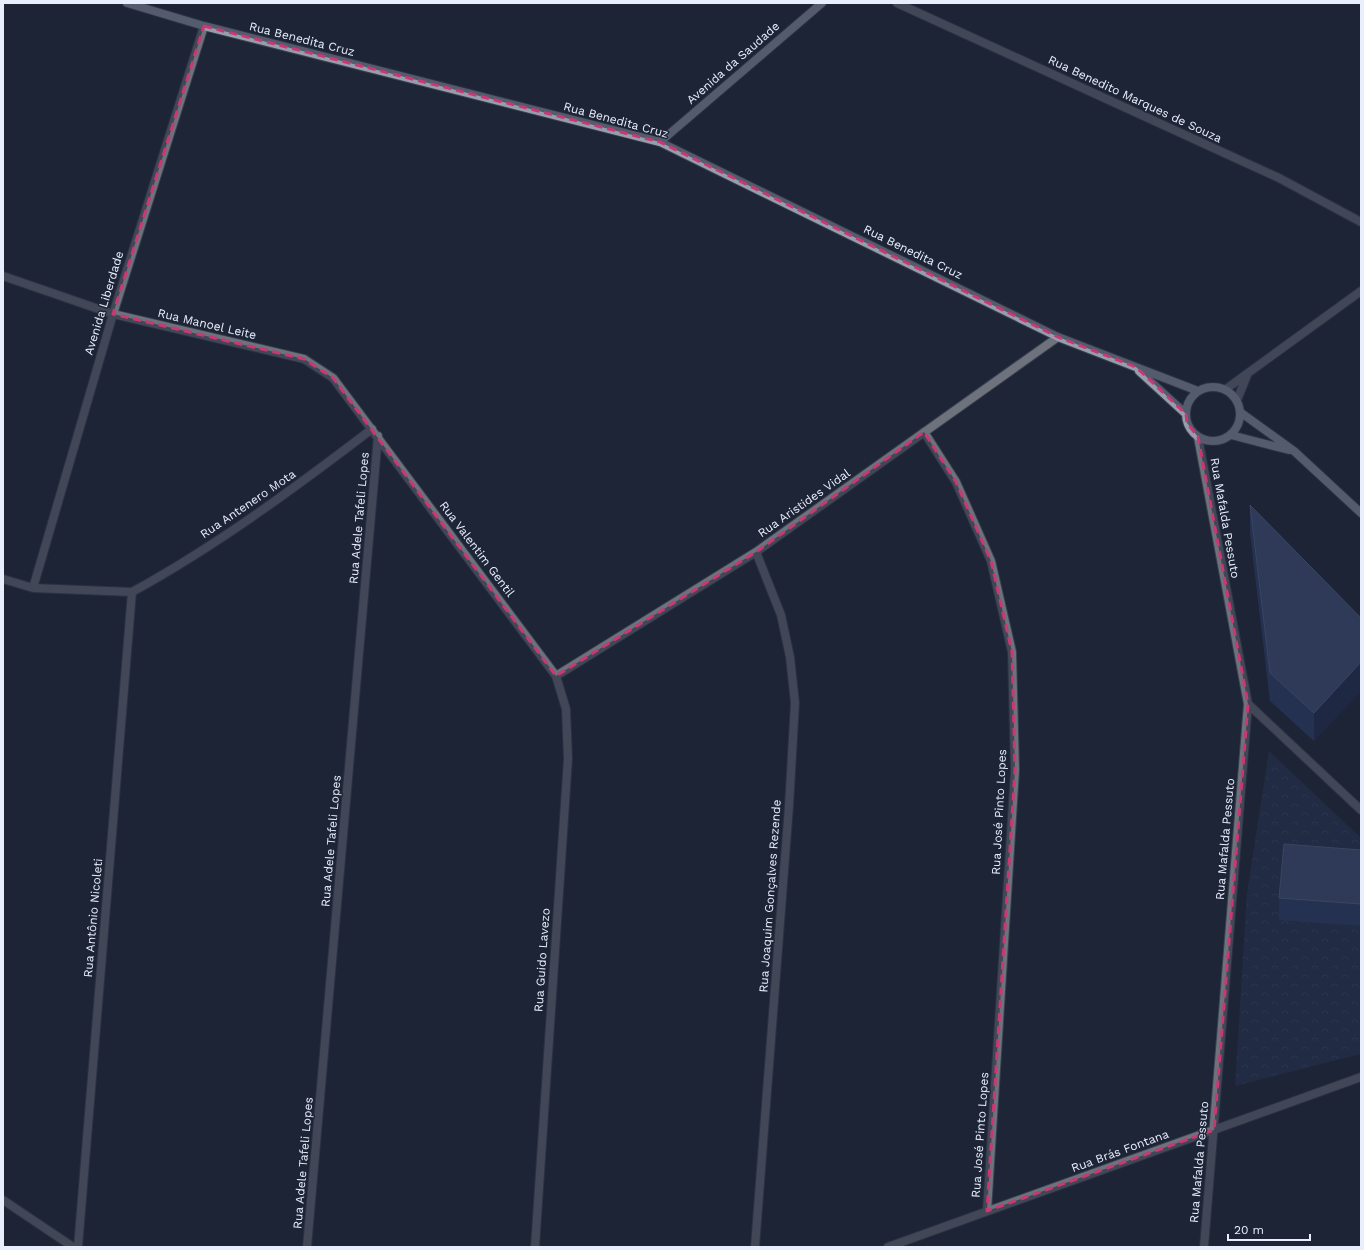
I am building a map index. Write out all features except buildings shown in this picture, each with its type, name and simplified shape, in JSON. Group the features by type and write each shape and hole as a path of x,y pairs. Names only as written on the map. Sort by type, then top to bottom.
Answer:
{"street":[{"name":"Rua Benedita Cruz","path":"127,3 204,26 660,142 1058,337 1198,391"},
{"name":"Avenida da Saudade","path":"660,142 822,3"},
{"name":"Rua Benedito Marques de Souza","path":"897,3 1279,178 1361,222"},
{"name":"Avenida Liberdade","path":"33,588 113,314 204,26"},
{"name":"Rua Manoel Leite","path":"3,276 113,314 304,359 333,378 378,436"},
{"path":"1226,389 1361,291"},
{"name":"Rua Aristides Vidal","path":"556,676 756,552 1058,337"},
{"path":"1136,367 1186,414"},
{"path":"1237,400 1249,372"},
{"path":"1217,386 1226,389 1237,400 1240,420 1237,428 1231,435 1221,440 1209,441 1198,437 1187,423 1187,405 1191,397 1198,391 1207,387 1217,386"},
{"path":"1240,412 1294,451 1361,513"},
{"name":"Rua Antenero Mota","path":"132,592 173,569 307,479 372,429"},
{"name":"Rua José Pinto Lopes","path":"924,432 956,482 991,561 1012,652 1015,770 987,1211"},
{"path":"1231,435 1294,451"},
{"name":"Rua Valentim Gentil","path":"378,436 556,676"},
{"name":"Rua Adele Tafeli Lopes","path":"307,1247 378,436"},
{"name":"Rua Mafalda Pessuto","path":"1198,437 1248,704 1204,1247"},
{"name":"Rua Joaquim Gonçalves Rezende","path":"755,1247 789,806 795,703 790,657 781,615 756,552"},
{"path":"3,579 33,588 132,592"},
{"name":"Rua Antônio Nicoleti","path":"78,1247 132,592"},
{"name":"Rua Guido Lavezo","path":"534,1247 568,759 566,709 556,676"},
{"path":"1248,704 1361,810"},
{"name":"Rua Brás Fontana","path":"888,1247 1361,1077"},
{"path":"3,1200 73,1247"}],"highlighted area":[{"path":"204,26 660,142 1058,337 1136,367 1186,414 1187,423 1198,437 1248,704 1214,1130 987,1211 1015,770 1012,652 991,561 956,482 924,432 756,552 556,676 333,378 304,359 113,314"}],"green space":[{"path":"1269,751 1361,838 1361,1054 1235,1086 1247,893"}]}
